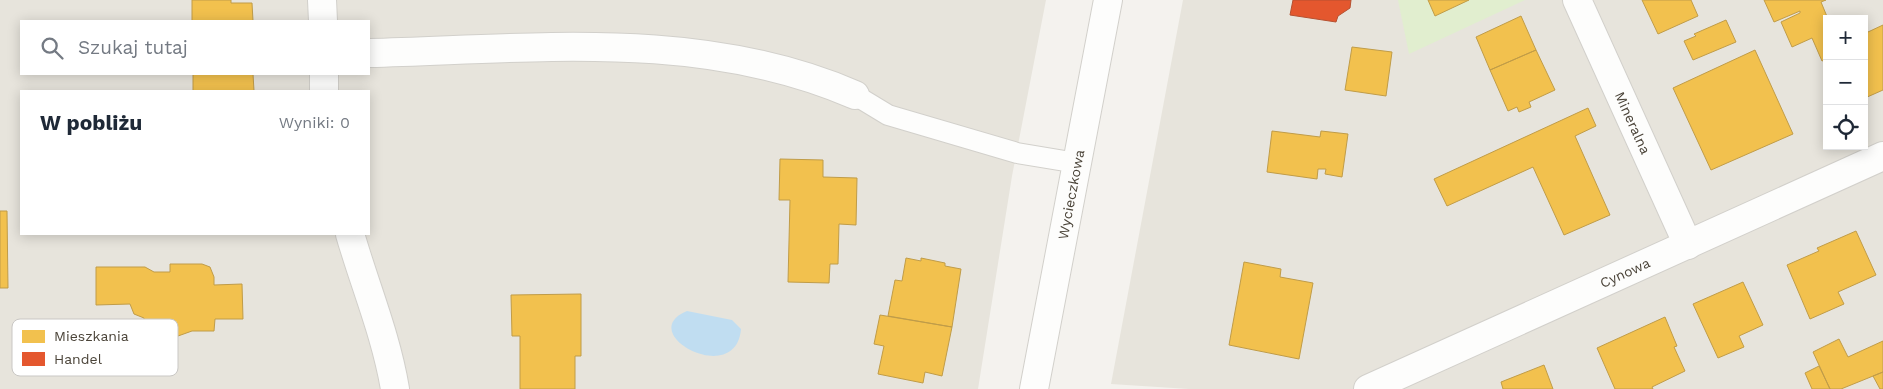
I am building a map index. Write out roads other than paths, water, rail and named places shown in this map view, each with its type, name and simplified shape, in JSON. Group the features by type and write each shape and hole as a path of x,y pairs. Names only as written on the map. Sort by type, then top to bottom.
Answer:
{"street":[{"path":"322,0 323,20"},
{"name":"Wycieczkowa","path":"1034,389 1108,0"},
{"name":"Mineralna","path":"1577,0 1688,245"},
{"path":"370,53 613,47 674,50 721,56 791,71 855,95"},
{"path":"324,75 324,90"},
{"name":"Cynowa","path":"1368,389 1883,156"},
{"path":"350,235 385,342 395,389"}],"lane":[{"path":"855,95 888,116 1017,153 1077,163"}],"water":[{"path":"687,311 732,320 741,329 735,346 723,355 707,355 692,351 679,342 672,332 674,321"}]}
